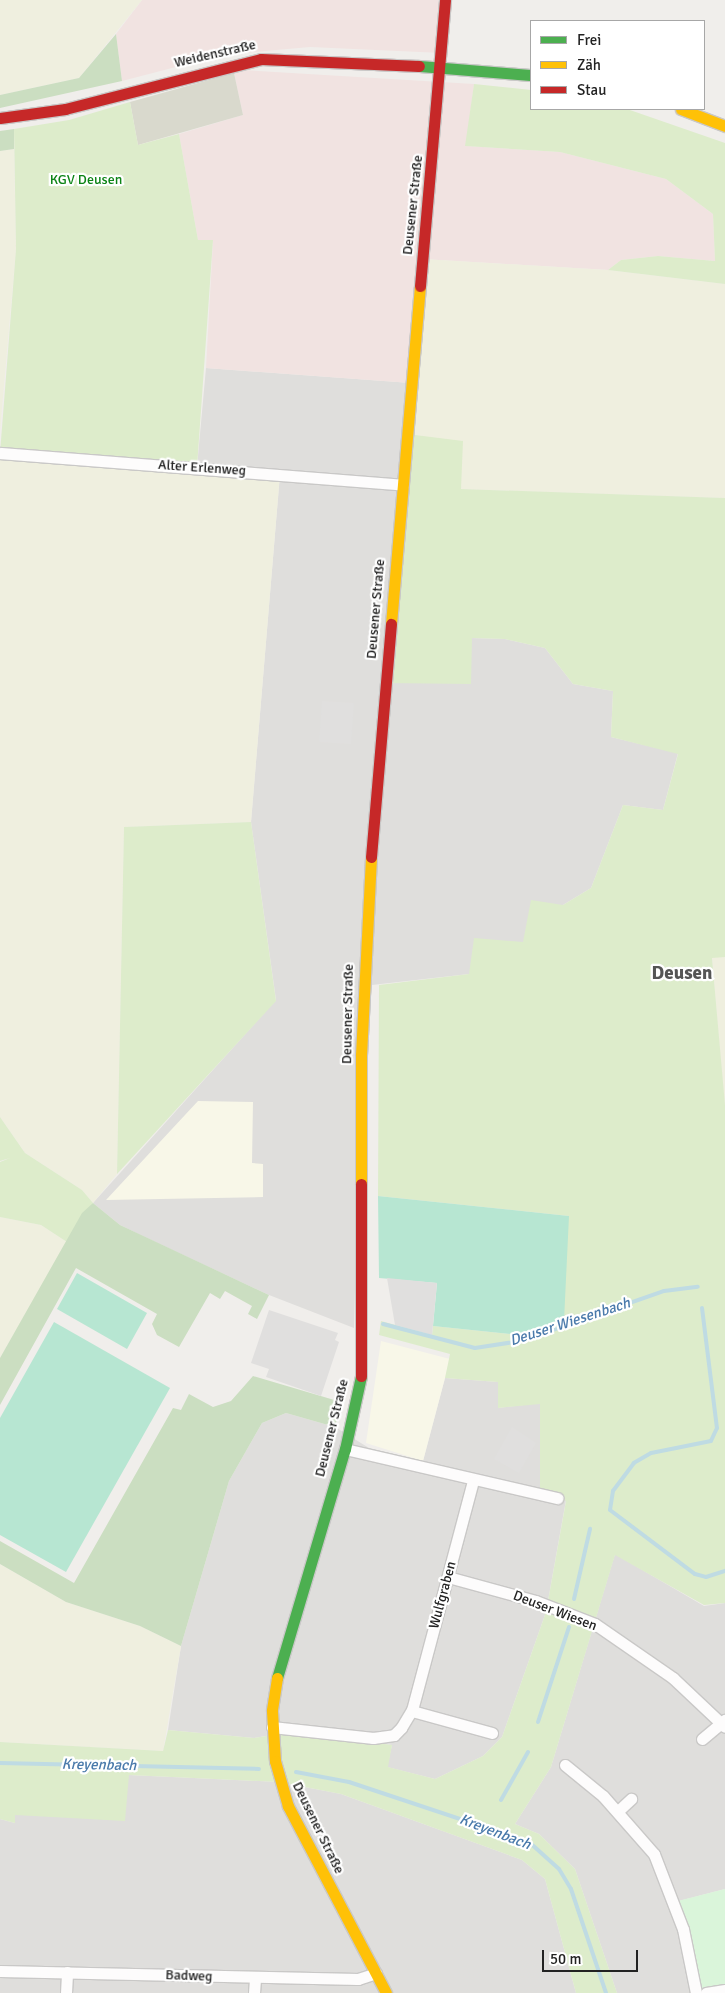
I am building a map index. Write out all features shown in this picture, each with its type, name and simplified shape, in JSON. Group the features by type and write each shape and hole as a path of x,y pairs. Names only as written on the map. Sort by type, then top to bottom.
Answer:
{"street":[{"name":"Deusener Straße","path":"386,1993 288,1806 279,1782 272,1727 278,1667 345,1449 362,1356 363,985 403,485 442,66 445,0"},
{"name":"Weidenstraße","path":"0,118 65,109 245,60 313,58 442,66 530,75"},
{"path":"684,110 725,126"},
{"name":"Alter Erlenweg","path":"0,453 403,485"},
{"path":"345,1449 557,1498"},
{"name":"Wulfgraben","path":"272,1727 386,1737 401,1728 412,1711 473,1480"},
{"name":"Deuser Wiesen","path":"448,1577 536,1601 595,1624 637,1649 724,1723 702,1739"},
{"path":"412,1711 492,1733"},
{"path":"565,1765 618,1811 654,1854 683,1929 696,1993"},
{"path":"618,1811 631,1799"},
{"name":"Badweg","path":"0,1971 255,1978 358,1978 376,1972"},
{"path":"66,1993 67,1972"},
{"path":"254,1993 255,1978"},
{"path":"706,1993 725,1990"}],"shaded area":[{"path":"142,0 443,0 442,53 310,47 222,55 122,81 116,34"},
{"path":"243,70 474,84 466,146 560,152 666,179 713,214 715,261 658,256 621,260 608,270 423,259 411,383 206,368 213,241 198,240 179,134 243,115 234,73"},
{"path":"234,73 243,115 138,145 130,102"},
{"path":"206,368 411,383 471,638 505,639 545,648 573,684 613,691 611,737 678,753 663,810 623,805 591,888 563,905 523,942 469,974 363,986 354,1328 269,1295 149,1239 120,1225 93,1203 276,1000 251,822 280,474 197,467"},
{"path":"322,701 354,703 351,744 319,742"},
{"path":"198,1101 253,1102 252,1163 263,1164 263,1197 106,1200"},
{"path":"387,1278 437,1283 432,1335 395,1325"},
{"path":"269,1310 338,1333 335,1340 339,1342 321,1396 266,1377 269,1369 251,1363"},
{"path":"381,1341 450,1359 423,1461 366,1443"},
{"path":"445,1378 498,1382 498,1408 540,1403 540,1494 566,1500 546,1612 502,1737 483,1756 435,1779 387,1767 392,1745 290,1732 254,1738 168,1730 181,1646 229,1481 262,1423 286,1413 335,1427 369,1448 423,1461"},
{"path":"512,1427 536,1443 519,1473 494,1459"},
{"path":"615,1554 704,1606 725,1603 725,1889 675,1902 696,1993 617,1993 575,1869 539,1834 515,1824 551,1767"},
{"path":"129,1775 279,1782 341,1794 522,1860 545,1879 576,1993 0,1993 0,1819 15,1823 15,1815"}],"green space":[{"path":"0,0 142,0 79,78 0,95"},
{"path":"116,34 122,81 0,108 0,95 79,78"},
{"path":"474,84 530,90 530,110 630,110 725,143 725,284 608,270 621,260 658,256 715,261 713,214 666,179 560,152 465,146"},
{"name":"KGV Deusen","path":"130,102 138,145 179,134 198,240 213,240 197,467 0,453 16,249 14,129 69,120"},
{"path":"14,129 14,149 0,151 0,131"},
{"path":"14,149 16,249 0,431 0,151"},
{"path":"423,259 608,270 725,284 725,498 460,489 407,434"},
{"path":"407,434 463,441 461,489 725,498 725,957 712,958 725,1105 725,1603 704,1605 615,1555 551,1767 515,1824 539,1834 575,1869 617,1993 576,1993 545,1879 522,1860 341,1794 279,1782 129,1775 125,1821 15,1815 15,1823 0,1819 0,1742 163,1751 168,1730 254,1738 290,1732 392,1745 388,1767 435,1779 483,1756 502,1737 546,1612 566,1501 540,1489 540,1404 498,1408 498,1382 445,1378 450,1354 379,1335 381,1321 432,1335 433,1326 521,1335 569,1216 378,1196 379,985 469,974 474,938 523,942 531,900 563,905 591,888 623,805 663,810 678,754 611,737 613,691 573,684 545,648 505,639 472,638 471,684 385,683"},
{"path":"0,453 280,474 251,822 124,827 117,1174 93,1203 82,1190 25,1153 0,1117"},
{"path":"251,822 276,1001 117,1174 124,827"},
{"path":"712,957 725,957 725,1105 724,1102"},
{"path":"0,1117 25,1153 82,1190 93,1203 67,1242 41,1225 0,1217 0,1162 10,1158 0,1161"},
{"path":"378,1196 569,1216 564,1321 521,1335 433,1326 437,1283 379,1278"},
{"path":"93,1203 120,1225 269,1295 257,1319 248,1314 252,1306 225,1291 220,1299 210,1293 179,1347 157,1335 152,1324 157,1314 76,1268 0,1405 0,1358 82,1213"},
{"path":"0,1217 41,1225 67,1242 0,1358"},
{"path":"77,1273 147,1313 127,1349 57,1309"},
{"path":"54,1322 170,1388 66,1572 0,1535 0,1418"},
{"path":"253,1376 341,1402 335,1427 286,1413 262,1423 229,1481 181,1646 140,1626 66,1602 0,1564 0,1541 74,1583 173,1408 181,1410 189,1394 213,1407 231,1401"},
{"path":"0,1564 66,1602 140,1626 181,1646 163,1751 0,1742"},
{"path":"725,1889 725,1990 696,1993 674,1902"}],"waterway":[{"name":"Deuser Wiesenbach","path":"383,1324 475,1348 521,1341 664,1291 698,1287"},
{"name":"Deuser Wiesenbach","path":"702,1308 717,1428 711,1441 651,1453 634,1463 613,1491 610,1510 695,1574 706,1577 725,1571"},
{"path":"574,1599 590,1529"},
{"path":"538,1722 569,1627"},
{"path":"501,1800 528,1752"},
{"name":"Kreyenbach","path":"0,1763 259,1769"},
{"name":"Kreyenbach","path":"296,1772 349,1782 529,1842 559,1869 571,1889 606,1993"}],"traffic: fast":[{"path":"419,66 530,75"},
{"path":"277,1678 345,1449 361,1376"}],"traffic: slow":[{"path":"684,110 725,126"},
{"path":"391,624 420,286"},
{"path":"361,1184 361,1055 371,857"},
{"path":"277,1678 272,1711 275,1761 288,1806 386,1993"}],"traffic: jam":[{"path":"420,286 445,0"},
{"path":"0,118 65,109 261,59 419,66"},
{"path":"371,857 391,624"},
{"path":"361,1184 361,1376"}],"district":[{"name":"Deusen","path":"682,974"}]}
